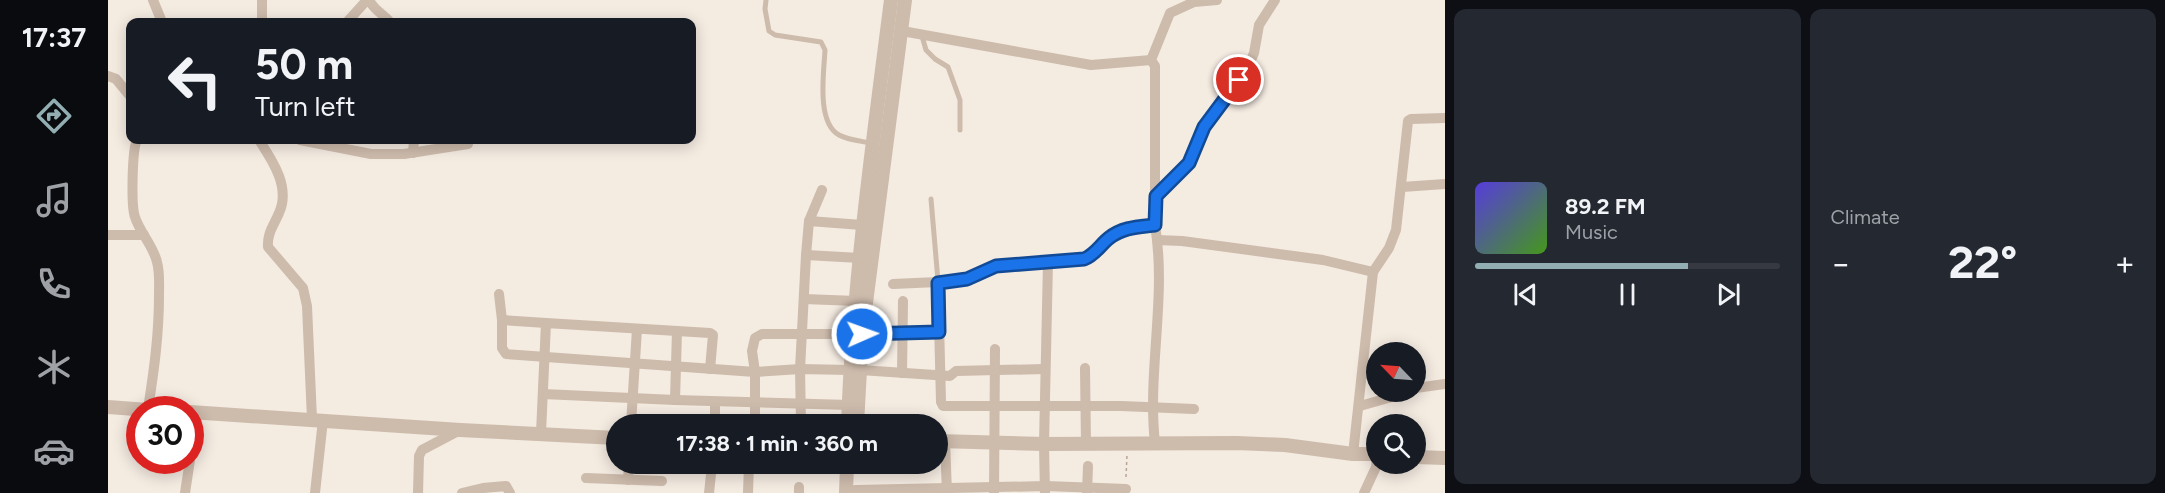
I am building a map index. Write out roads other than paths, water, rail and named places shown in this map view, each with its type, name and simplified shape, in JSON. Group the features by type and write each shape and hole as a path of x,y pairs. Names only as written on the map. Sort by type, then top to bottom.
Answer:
{"street":[{"path":"153,0 160,18"},
{"path":"262,0 262,18"},
{"path":"351,18 368,0 373,9 387,18"},
{"path":"857,414 856,301 862,225 891,0"},
{"path":"849,414 862,334 905,0"},
{"path":"1151,60 1170,13 1194,2 1217,0"},
{"path":"1156,196 1189,163 1204,127 1248,67 1254,53 1259,25 1275,0"},
{"path":"902,30 922,36 1091,65 1151,60"},
{"path":"1151,60 1155,66 1155,225 1158,306 1153,407 1155,443"},
{"path":"108,76 116,79 126,91"},
{"path":"1353,454 1373,272 1389,248 1396,230 1408,121 1445,118"},
{"path":"135,144 134,216 158,264 158,346 150,396"},
{"path":"262,144 275,163 282,193 281,210 267,239 268,247 303,288 307,306 317,420 315,493"},
{"path":"320,144 371,154 413,153 468,144"},
{"path":"413,153 414,144"},
{"path":"1402,187 1445,184"},
{"path":"801,414 800,369 809,221 822,190"},
{"path":"809,221 862,225"},
{"path":"893,284 938,283 967,279 996,266 1084,259 1091,256 1110,237 1124,228 1155,225"},
{"path":"108,235 144,235"},
{"path":"1157,240 1182,241 1323,260 1373,272"},
{"path":"806,255 860,258"},
{"path":"1045,489 1048,262"},
{"path":"938,283 941,402 943,406 1046,405 1194,409"},
{"path":"499,294 503,352 506,354 755,372 800,369 855,370 951,376 956,371 1046,369"},
{"path":"804,299 856,301"},
{"path":"902,374 903,301"},
{"path":"502,320 710,333 713,335 710,369"},
{"path":"541,433 546,323"},
{"path":"631,414 637,329"},
{"path":"675,400 677,331"},
{"path":"862,334 939,332"},
{"path":"755,414 755,372 752,351 755,338 762,334 838,334"},
{"path":"994,489 995,349"},
{"path":"1085,368 1086,444"},
{"path":"1426,387 1445,384"},
{"path":"543,394 715,402 849,405"},
{"path":"715,402 715,414"},
{"path":"1360,406 1375,402"},
{"path":"108,407 126,408"},
{"path":"204,414 606,437"},
{"path":"418,493 419,456 422,450 460,430"},
{"path":"948,441 1044,444 1238,443 1285,445 1366,455"},
{"path":"1426,457 1445,458"},
{"path":"1086,490 1088,466"},
{"path":"185,493 188,474"},
{"path":"628,474 628,480"},
{"path":"709,493 711,474"},
{"path":"748,493 749,474"},
{"path":"849,474 852,492"},
{"path":"852,492 855,474"},
{"path":"945,474 947,490"},
{"path":"1364,493 1373,474"},
{"path":"586,478 662,481"},
{"path":"463,493 497,486 506,486 510,493"},
{"path":"852,492 1126,489"}],"lane":[{"path":"766,0 765,9 769,31 821,42 825,50 823,100 830,128 838,135 873,144"},
{"path":"922,36 926,50 948,67 960,100 960,130"},
{"path":"931,199 938,283"}]}
